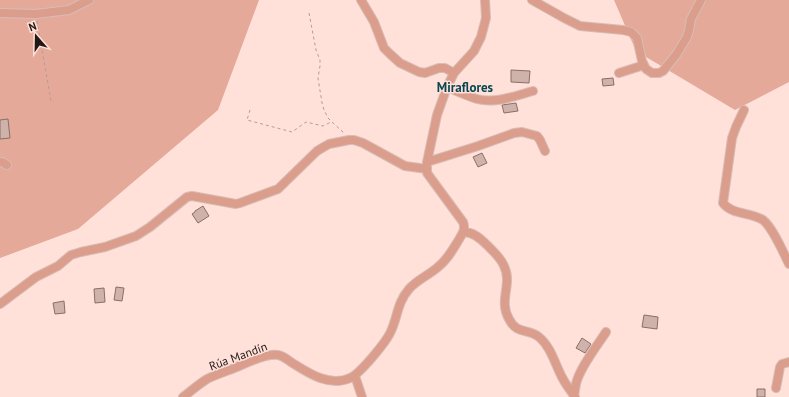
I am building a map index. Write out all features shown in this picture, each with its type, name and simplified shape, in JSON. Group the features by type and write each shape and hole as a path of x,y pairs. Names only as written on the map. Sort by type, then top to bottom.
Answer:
{"street":[{"path":"0,13 36,14 69,10 89,0"},
{"path":"361,0 374,22 384,48 400,63 419,72 425,73 439,68 445,68 454,73"},
{"path":"362,397 355,376 385,342 394,324 399,305 406,294 414,284 443,263 450,255 464,232 463,222 427,174 427,166 437,115 447,87 454,73 474,51 480,37 486,18 485,0"},
{"path":"532,0 580,26 631,32 637,38 646,69 652,73 659,73 663,71 676,55 687,37 691,19 701,0"},
{"path":"619,73 644,65"},
{"path":"447,87 475,99 485,101 498,101 533,91"},
{"path":"744,110 732,138 723,203 724,206 732,210 755,216 769,226 789,264"},
{"path":"0,304 36,277 58,266 71,256 81,252 105,247 136,236 150,227 187,197 192,196 231,204 240,204 278,189 322,148 329,144 354,140 363,143 405,166 427,166 514,133 522,132 537,136 545,151"},
{"path":"464,232 475,234 504,265 507,274 504,300 508,319 517,330 534,334 541,339 551,354 562,379 574,397"},
{"path":"574,397 577,379 606,332"},
{"name":"Rúa Mandín","path":"183,397 211,377 273,355 282,356 315,376 326,380 346,380 355,376"},
{"path":"776,388 780,367 782,364 789,362"}],"path":[{"path":"309,13 316,50 320,60 318,78 324,110 332,122 347,135 349,140"},
{"path":"36,14 51,101"},
{"path":"250,110 247,120 292,132 306,122 323,126 332,122"}],"shaded area":[{"path":"0,0 259,0 218,110 78,229 0,258"},
{"path":"614,0 789,0 789,82 735,110 636,51"}],"building":[{"path":"511,70 530,71 529,83 511,82"},
{"path":"613,78 614,85 603,86 602,79"},
{"path":"516,103 518,111 504,113 502,105"},
{"path":"8,119 10,138 0,139 0,120"},
{"path":"482,153 487,163 478,167 473,157"},
{"path":"203,206 209,216 198,223 192,214"},
{"path":"116,287 124,288 122,301 114,300"},
{"path":"104,288 105,302 95,303 94,289"},
{"path":"64,301 65,313 55,314 53,303"},
{"path":"644,315 658,317 657,329 642,327"},
{"path":"582,338 591,344 585,353 576,348"},
{"path":"757,389 765,389 765,397 757,397"}],"district":[{"name":"Miraflores","path":"465,87"}]}
